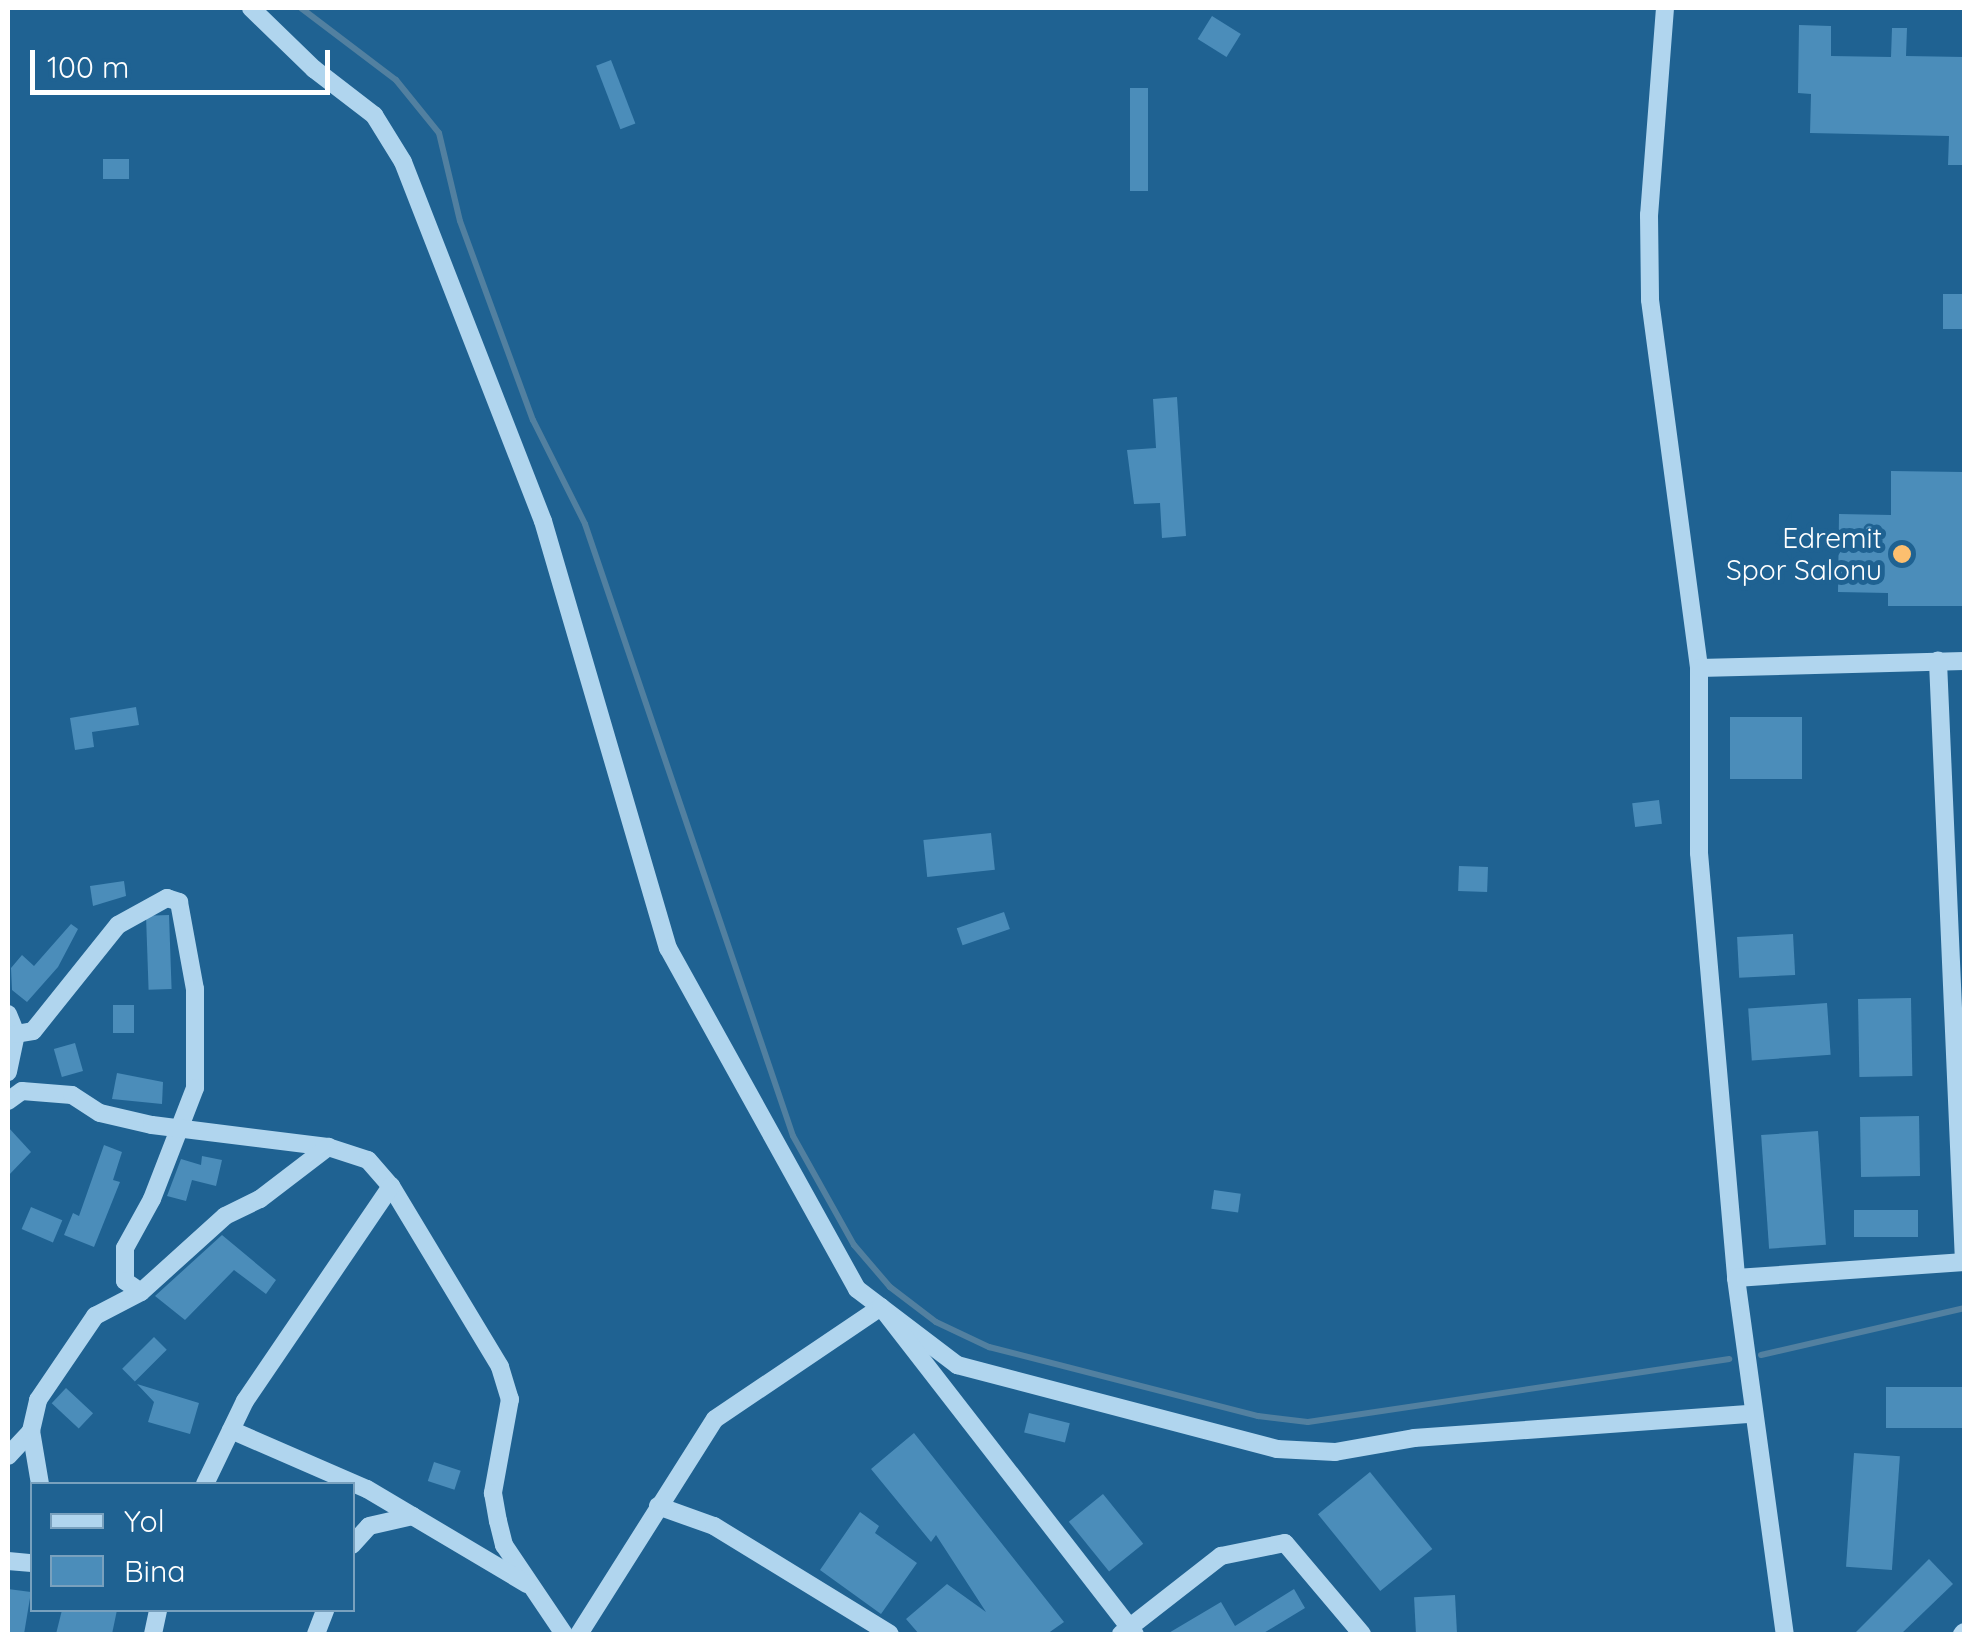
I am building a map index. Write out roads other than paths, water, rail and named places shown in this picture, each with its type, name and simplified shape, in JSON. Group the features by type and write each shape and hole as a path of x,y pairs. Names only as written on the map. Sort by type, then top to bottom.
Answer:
{"street":[{"path":"251,8 314,69 374,115 403,162 543,521 668,948 857,1289 958,1365 1276,1449 1335,1452 1414,1438 1751,1414"},
{"path":"1665,8 1648,215 1650,300 1699,668 1699,853 1736,1278 1751,1414 1784,1628 1766,1634"},
{"path":"1699,668 1964,660"},
{"path":"1736,1278 1964,1262 1938,661"},
{"path":"16,1034 32,1030 118,925 167,898 178,902 190,940 198,1043 195,1088 182,1130 125,1248 125,1281 142,1292"},
{"path":"8,1014 16,1034 8,1072"},
{"path":"8,1101 22,1091 72,1095 100,1113 182,1130 328,1147 368,1160 391,1186 500,1368 510,1399 494,1493 504,1545 564,1634"},
{"path":"40,1482 31,1431 38,1400 95,1316 142,1292 225,1216 260,1199 328,1147"},
{"path":"206,1482 231,1430 391,1186"},
{"path":"580,1634 716,1418 881,1307"},
{"path":"881,1307 1128,1632 1221,1556 1285,1543 1362,1634"},
{"path":"231,1430 341,1482"},
{"path":"8,1456 31,1431"},
{"path":"355,1489 413,1516 531,1586"},
{"path":"658,1506 748,1545 890,1634"},
{"path":"355,1542 369,1526 413,1516"}],"waterway":[{"path":"301,8 396,80 439,133 460,221 533,420 585,524 793,1136 854,1245 890,1287 936,1322 989,1347 1258,1416 1308,1422 1729,1359"},
{"path":"1761,1355 1964,1308"}],"place":[{"name":"Edremit Spor Salonu","path":"1902,554"}]}
